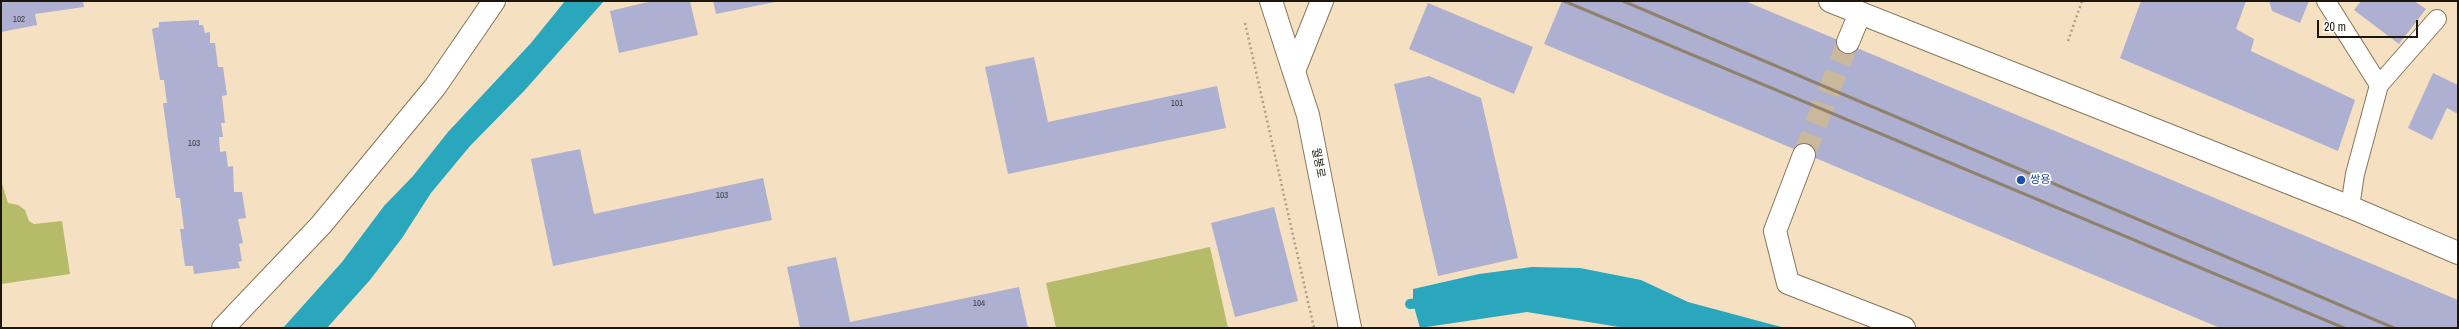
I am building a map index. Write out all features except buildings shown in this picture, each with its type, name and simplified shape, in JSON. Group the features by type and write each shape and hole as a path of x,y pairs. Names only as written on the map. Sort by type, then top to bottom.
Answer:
{"street":[{"path":"223,328 321,225 430,93 494,1"},
{"name":"월봉로","path":"1272,1 1308,115 1350,328"},
{"path":"1294,71 1322,1"},
{"path":"1830,1 2086,100 2350,207 2458,253"},
{"path":"1848,42 1860,13"},
{"path":"1804,155 1775,231 1788,283 1904,328"}],"lane":[{"path":"2326,1 2379,85"},
{"path":"2350,207 2354,174 2379,85 2437,19"}],"path":[{"path":"2068,41 2082,1"},
{"path":"1244,17 1314,328"}],"green space":[{"path":"1,180 8,203 18,205 25,210 29,221 34,224 62,221 70,274 1,284"},
{"path":"1210,247 1228,328 1056,328 1046,283"}],"water":[{"path":"565,1 604,1 524,91 470,146 431,193 402,238 370,280 327,328 283,328 342,262 384,206 413,176 448,132 531,43"},
{"path":"1532,267 1580,268 1641,280 1688,302 1785,328 1625,328 1527,312 1420,328 1413,303 1413,289 1479,274"}],"waterway":[{"path":"1410,304 1426,302"}],"tunnel":[{"path":"1804,155 1848,42"}],"railway":[{"path":"1564,1 2344,328"},
{"path":"1623,1 2394,328"}],"place":[{"name":"쌍용","path":"2021,180"}]}
